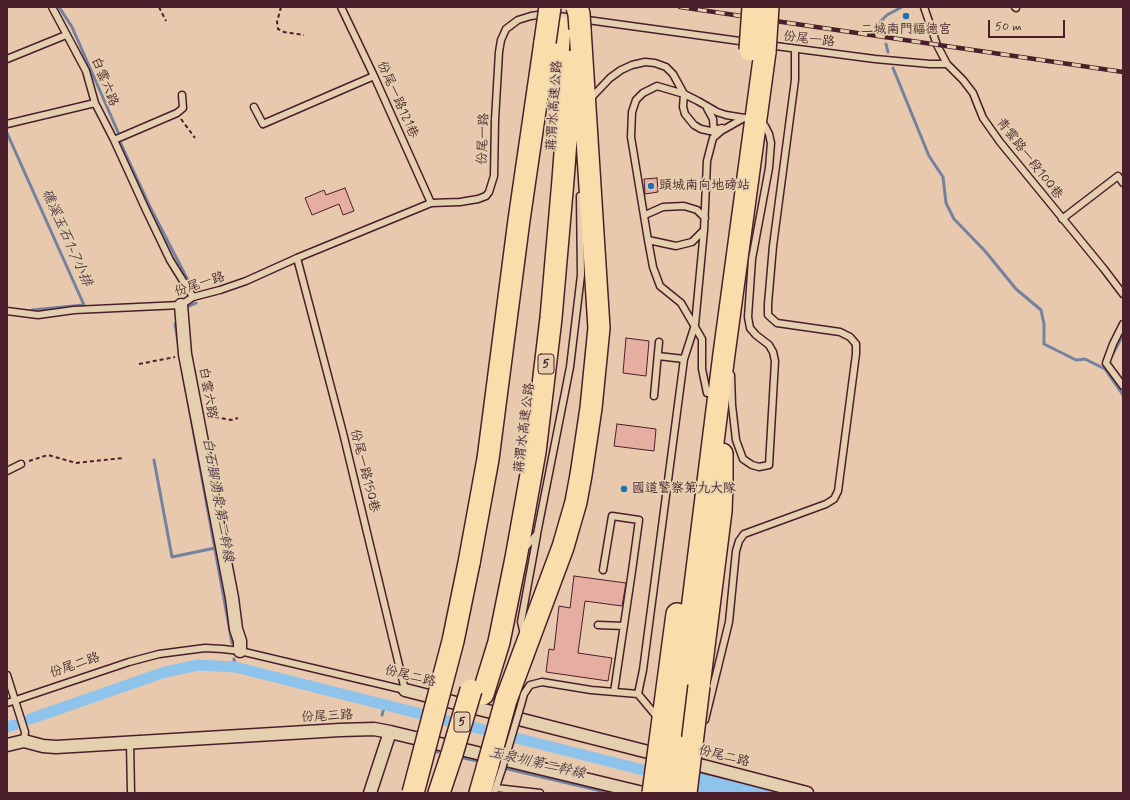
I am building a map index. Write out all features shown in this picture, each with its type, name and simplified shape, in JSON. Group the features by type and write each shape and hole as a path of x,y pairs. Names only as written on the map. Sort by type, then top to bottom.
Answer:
{"highway":[{"path":"413,793 453,641 488,459 519,220 550,7"},
{"name":"蔣渭水高速公路","path":"477,692 483,647 504,555 522,461 569,23 576,7"},
{"path":"752,7 758,52"},
{"path":"669,793 666,736 706,393 748,85 758,52 768,7"},
{"path":"490,791 495,767 514,702 526,646 564,547 576,502 591,408 599,328 585,105 569,23"},
{"name":"蔣渭水高速公路","path":"454,793 458,756 477,692 499,642 535,452 545,372 564,180 569,23"},
{"path":"686,793 721,512 721,419 728,363 739,238 743,121"},
{"path":"641,792 666,736 728,363"},
{"name":"蔣渭水高速公路","path":"439,793 458,756"}],"street":[{"name":"白雲六路","path":"181,305 186,354 197,420 220,529 236,629 240,641 240,651"},
{"name":"份尾二路","path":"405,690 698,761 807,793"},
{"name":"份尾三路","path":"24,740 43,746 56,747 374,729 641,792"},
{"path":"370,793 390,732"},
{"path":"7,745 24,740"}],"lane":[{"name":"白雲六路","path":"52,7 86,71 95,103 170,260 193,296"},
{"name":"份尾一路121巷","path":"342,7 431,203"},
{"name":"青雲路一段100巷","path":"924,7 937,45 947,64 963,80 973,93 983,118 1000,142 1123,294"},
{"name":"份尾一路","path":"7,311 38,315 74,310 181,305 193,296 220,290 246,281 297,258 431,203 460,202 486,196 490,192 494,176 495,120 500,46 506,29 518,20 531,16 544,14 795,49 930,64 947,64"},
{"path":"7,59 66,34"},
{"path":"704,726 728,622 736,551 739,541 744,534 826,504 834,499 838,491 856,354 856,344 850,337 840,332 785,325 777,323 768,315 774,246 795,80 795,49"},
{"path":"585,105 610,78 621,70 632,65 645,62 655,63 666,67 672,74 684,94 683,107 685,114 689,120 701,129 714,130 743,121"},
{"path":"254,107 263,124 374,76"},
{"path":"706,393 702,369 702,339 681,303 660,286 653,267 631,137 632,112 636,100 643,93 657,86 684,94 726,115 765,126 772,143 769,168 752,259 748,317 750,328 756,335 769,345 773,352 775,361 769,465 759,467 752,465 743,459 736,440 728,363"},
{"path":"114,140 177,113 183,108 182,95"},
{"path":"7,124 95,103"},
{"path":"666,736 638,694 643,670 684,360 695,325 705,218 707,161 714,130 713,119 706,105"},
{"path":"713,138 743,121"},
{"path":"580,151 587,129"},
{"path":"1062,219 1118,176 1123,183"},
{"path":"526,646 521,622 570,367 581,275 580,188"},
{"path":"645,215 663,207 684,206 697,210 705,218"},
{"path":"648,240 676,246 692,242 704,230"},
{"path":"734,332 739,238"},
{"name":"份尾一路150巷","path":"297,258 343,433 405,690"},
{"path":"1123,324 1106,363 1123,386"},
{"path":"654,396 659,342"},
{"path":"658,356 684,360"},
{"path":"7,471 21,464"},
{"path":"603,570 612,516 639,520 614,692"},
{"path":"516,558 537,534"},
{"path":"598,625 624,626"},
{"name":"份尾二路","path":"7,703 129,662 159,654 205,648 223,648 240,651 405,690"},
{"path":"7,675 25,732 24,740"},
{"path":"514,702 530,685 542,682 570,687 638,694"},
{"path":"130,742 130,793"},
{"path":"490,791 540,793"}],"path":[{"path":"159,7 166,21"},
{"path":"281,7 277,22 278,29 284,32 304,35"},
{"path":"177,113 194,138"},
{"path":"139,364 186,354"},
{"path":"197,420 216,417 231,420 238,418"},
{"path":"21,464 48,455 76,463 123,458"}],"water":[{"path":"696,772 783,793 693,792"}],"building":[{"name":"頭城南向地磅站","path":"657,178 658,192 645,194 644,179"},
{"path":"345,188 354,211 343,215 339,204 312,215 305,198 324,190 326,195"},
{"path":"626,338 649,341 646,376 623,373"},
{"path":"617,424 656,429 654,451 614,446"},
{"path":"574,576 626,583 622,606 585,601 578,653 612,658 608,681 546,672 549,649 554,650 559,606 570,608"}],"waterway":[{"name":"白石腳湧泉第二幹線","path":"59,7 72,27 118,132"},
{"path":"882,30 880,22 887,15 902,7"},
{"path":"886,44 888,52"},
{"path":"893,68 929,156 943,177 946,203 954,219 985,251 1016,289 1041,310 1044,324 1044,344 1076,360 1085,359 1105,369 1123,395"},
{"name":"礁溪玉石1-7小排","path":"7,133 84,305 32,310"},
{"name":"白石腳湧泉第二幹線","path":"120,142 149,205 193,290"},
{"name":"白石腳湧泉第二幹線","path":"185,308 196,303"},
{"name":"白石腳湧泉第二幹線","path":"175,324 179,348"},
{"path":"1110,359 1123,335"},
{"name":"白石腳湧泉第二幹線","path":"181,363 232,643"},
{"path":"154,460 172,557 215,548"},
{"name":"白石腳湧泉第二幹線","path":"234,659 235,667"},
{"path":"30,719 165,672 198,665 235,667 659,774"},
{"path":"382,715 385,705"},
{"path":"7,727 14,725"},
{"name":"玉泉圳第二幹線","path":"431,750 438,752"},
{"name":"玉泉圳第二幹線","path":"459,757 482,762"},
{"name":"玉泉圳第二幹線","path":"495,766 610,793"}],"railway":[{"path":"680,7 1123,72"}],"place":[{"name":"二城南門福德宮","path":"906,16"},
{"name":"頭城南向地磅站","path":"651,186"},
{"name":"國道警察第九大隊","path":"624,489"}]}
